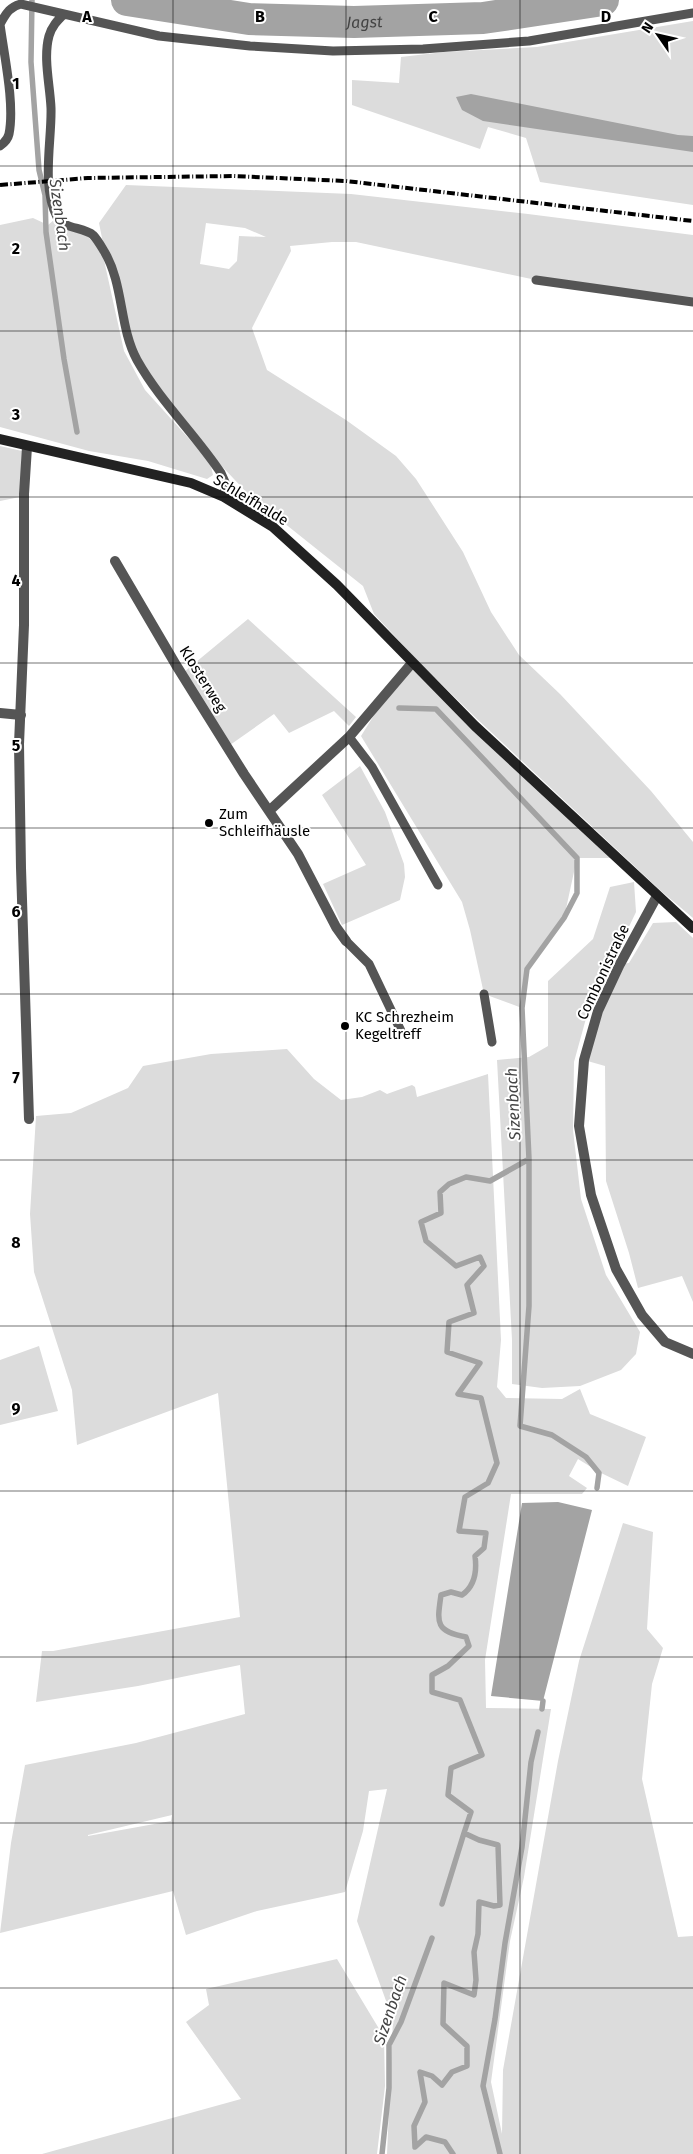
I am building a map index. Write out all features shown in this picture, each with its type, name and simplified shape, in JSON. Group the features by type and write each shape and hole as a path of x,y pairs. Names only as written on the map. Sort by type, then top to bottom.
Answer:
{"main road":[{"name":"Schleifhalde","path":"0,439 27,447 191,483 224,497 272,527 336,585 475,726 693,928"}],"street":[{"path":"27,447 24,494 21,868 29,1119"},
{"name":"Klosterweg","path":"115,560 181,673 298,854 336,928 346,940"},
{"path":"270,811 349,737 412,663"},
{"path":"0,713 21,715"},
{"name":"Combonistraße","path":"657,896 620,964 598,1012 584,1060 579,1126 591,1195 616,1269 642,1316 665,1342 693,1354"}],"lane":[{"path":"0,146 9,135 10,107 0,24 6,12 13,6 28,5 159,36 250,46 333,51 423,50 529,42 693,13"},
{"path":"64,14 54,23 49,37 48,61 51,108 48,170 55,211 58,218 64,223 93,234 105,253 115,280 128,335 137,359 157,389 221,473 224,482 224,497"},
{"path":"536,280 693,302"},
{"path":"349,737 372,767 438,885"},
{"path":"346,940 369,964 401,1031"},
{"path":"484,994 492,1042"}],"shaded area":[{"path":"693,21 693,205 540,182 526,138 488,127 480,149 352,105 352,80 399,83 401,57 444,52 537,47"},
{"path":"471,94 678,135 693,136 693,152 483,121 462,110 456,97"},
{"path":"126,185 351,194 693,235 693,302 536,280 356,242 290,246 291,251 252,328 267,370 346,420 396,456 416,479 463,552 491,612 519,655 560,694 651,791 693,842 693,918 661,891 477,719 416,659 374,614 363,586 249,495 218,462 137,359 105,253 99,223","holes":["206,223 245,228 266,237 239,236 237,261 229,269 200,264"]},
{"path":"33,218 48,225 54,220 84,233 102,251 124,351 145,390 210,462 213,475 207,479 148,461 89,451 0,427 0,225"},
{"path":"0,446 22,451 20,497 0,501"},
{"path":"248,619 356,717 349,726 334,711 289,733 274,714 230,745 184,672"},
{"path":"412,663 617,858 577,858 564,918 527,969 522,1008 484,994 462,902 361,736 393,685"},
{"path":"360,766 385,812 404,864 405,877 400,900 342,925 323,884 366,865 322,795"},
{"path":"634,882 636,912 616,954 595,986 574,1062 573,1130 581,1199 606,1275 640,1332 636,1354 621,1370 580,1386 542,1388 512,1384 512,1340 497,1060 529,1057 548,1046 548,981 593,939 610,887"},
{"path":"676,922 693,938 693,1302 682,1276 638,1288 606,1181 605,1066 584,1060 620,964 629,963 653,923"},
{"path":"287,1049 314,1079 341,1100 362,1097 380,1090 387,1094 412,1085 415,1087 417,1097 488,1074 501,1340 497,1387 506,1398 562,1399 580,1389 590,1414 646,1437 628,1486 578,1459 569,1476 587,1488 582,1494 511,1494 485,1660 486,1708 551,1709 524,1877 510,1941 491,2082 502,2134 503,2070 558,1761 579,1661 623,1523 653,1532 647,1629 663,1648 652,1684 642,1779 678,1937 693,1936 693,2154 387,2154 393,2020 357,1921 387,1789 369,1791 363,1831 345,1892 257,1911 186,1935 173,1891 0,1933 11,1843 25,1765 136,1743 245,1714 240,1665 138,1686 36,1702 42,1651 53,1651 240,1617 218,1393 77,1445 72,1390 34,1272 30,1214 36,1116 71,1113 128,1088 143,1066 211,1054","holes":["172,1815 171,1821 88,1836"]},
{"path":"39,1346 58,1411 0,1425 0,1360"},
{"path":"558,1502 592,1510 543,1701 491,1696 522,1503"},
{"path":"337,1959 384,2037 385,2086 377,2154 42,2154 241,2099 186,2022 209,2005 206,1989"}],"waterway":[{"name":"Sizenbach","path":"32,0 31,62 39,170 45,195 46,232 64,359 77,432"},
{"name":"Jagst","path":"127,0 249,19 354,22 483,18 603,0"},
{"name":"Sizenbach","path":"399,708 436,709 577,858 577,893 564,918 527,969 522,1008 529,1159 490,1181 466,1177 449,1184 440,1192 441,1213 421,1222 426,1241 456,1266 480,1257 484,1266 467,1285 474,1313 449,1322 447,1352 480,1363 458,1394 481,1398 497,1463 488,1483 465,1497 459,1531 486,1533 484,1548 475,1556 476,1567 472,1583 462,1595 451,1592 441,1595 440,1624 448,1632 466,1637 469,1646 448,1666 432,1675 432,1692 460,1700 482,1755 451,1768 448,1795 471,1812 464,1833 479,1840 498,1845 500,1905 494,1906 479,1902 478,1934 474,1952 476,1980 474,1995 444,1983 443,2024 467,2046 467,2066 452,2072 442,2085 432,2076 420,2072 425,2102 414,2126 415,2147 426,2137 445,2142 453,2154"},
{"path":"529,1159 529,1306 520,1426 552,1435 586,1457 599,1473 597,1488"},
{"path":"542,1709 543,1701"},
{"path":"500,2154 483,2086 522,1847 531,1762 538,1732"},
{"name":"Sizenbach","path":"442,1904 464,1833"},
{"name":"Sizenbach","path":"382,2154 389,2088 389,2045 401,2022 432,1938"}],"railway":[{"path":"0,185 88,178 234,176 346,181 693,221"}],"place":[{"name":"Zum Schleifhäusle","path":"209,823"},
{"name":"KC Schrezheim Kegeltreff","path":"345,1026"}]}
